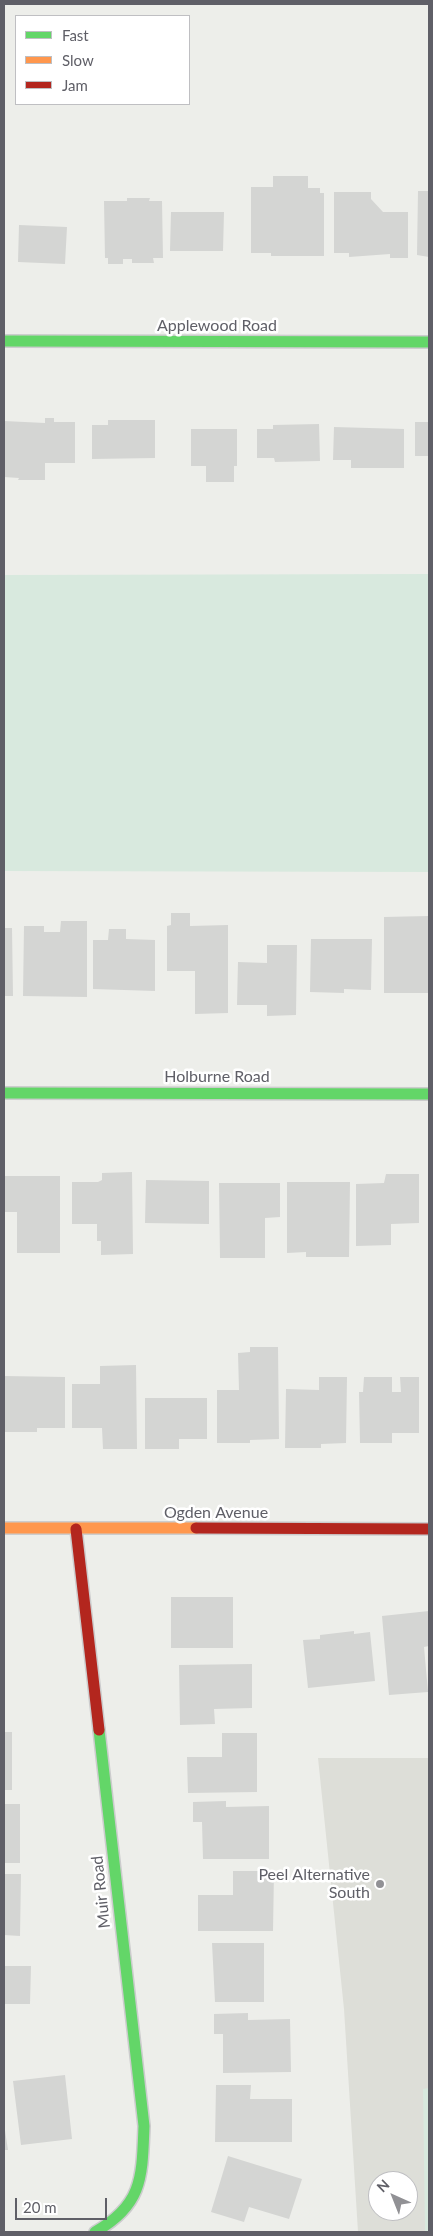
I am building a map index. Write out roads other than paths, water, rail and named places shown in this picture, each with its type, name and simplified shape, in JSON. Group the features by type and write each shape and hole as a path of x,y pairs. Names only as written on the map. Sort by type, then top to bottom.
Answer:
{"street":[{"name":"Applewood Road","path":"4,341 429,342"},
{"name":"Holburne Road","path":"4,1093 429,1094"},
{"name":"Ogden Avenue","path":"4,1528 429,1529"},
{"name":"Muir Road","path":"76,1529 144,2126 139,2186 126,2209 110,2225 95,2232"}],"place":[{"name":"Peel Alternative South","path":"380,1884"}]}
